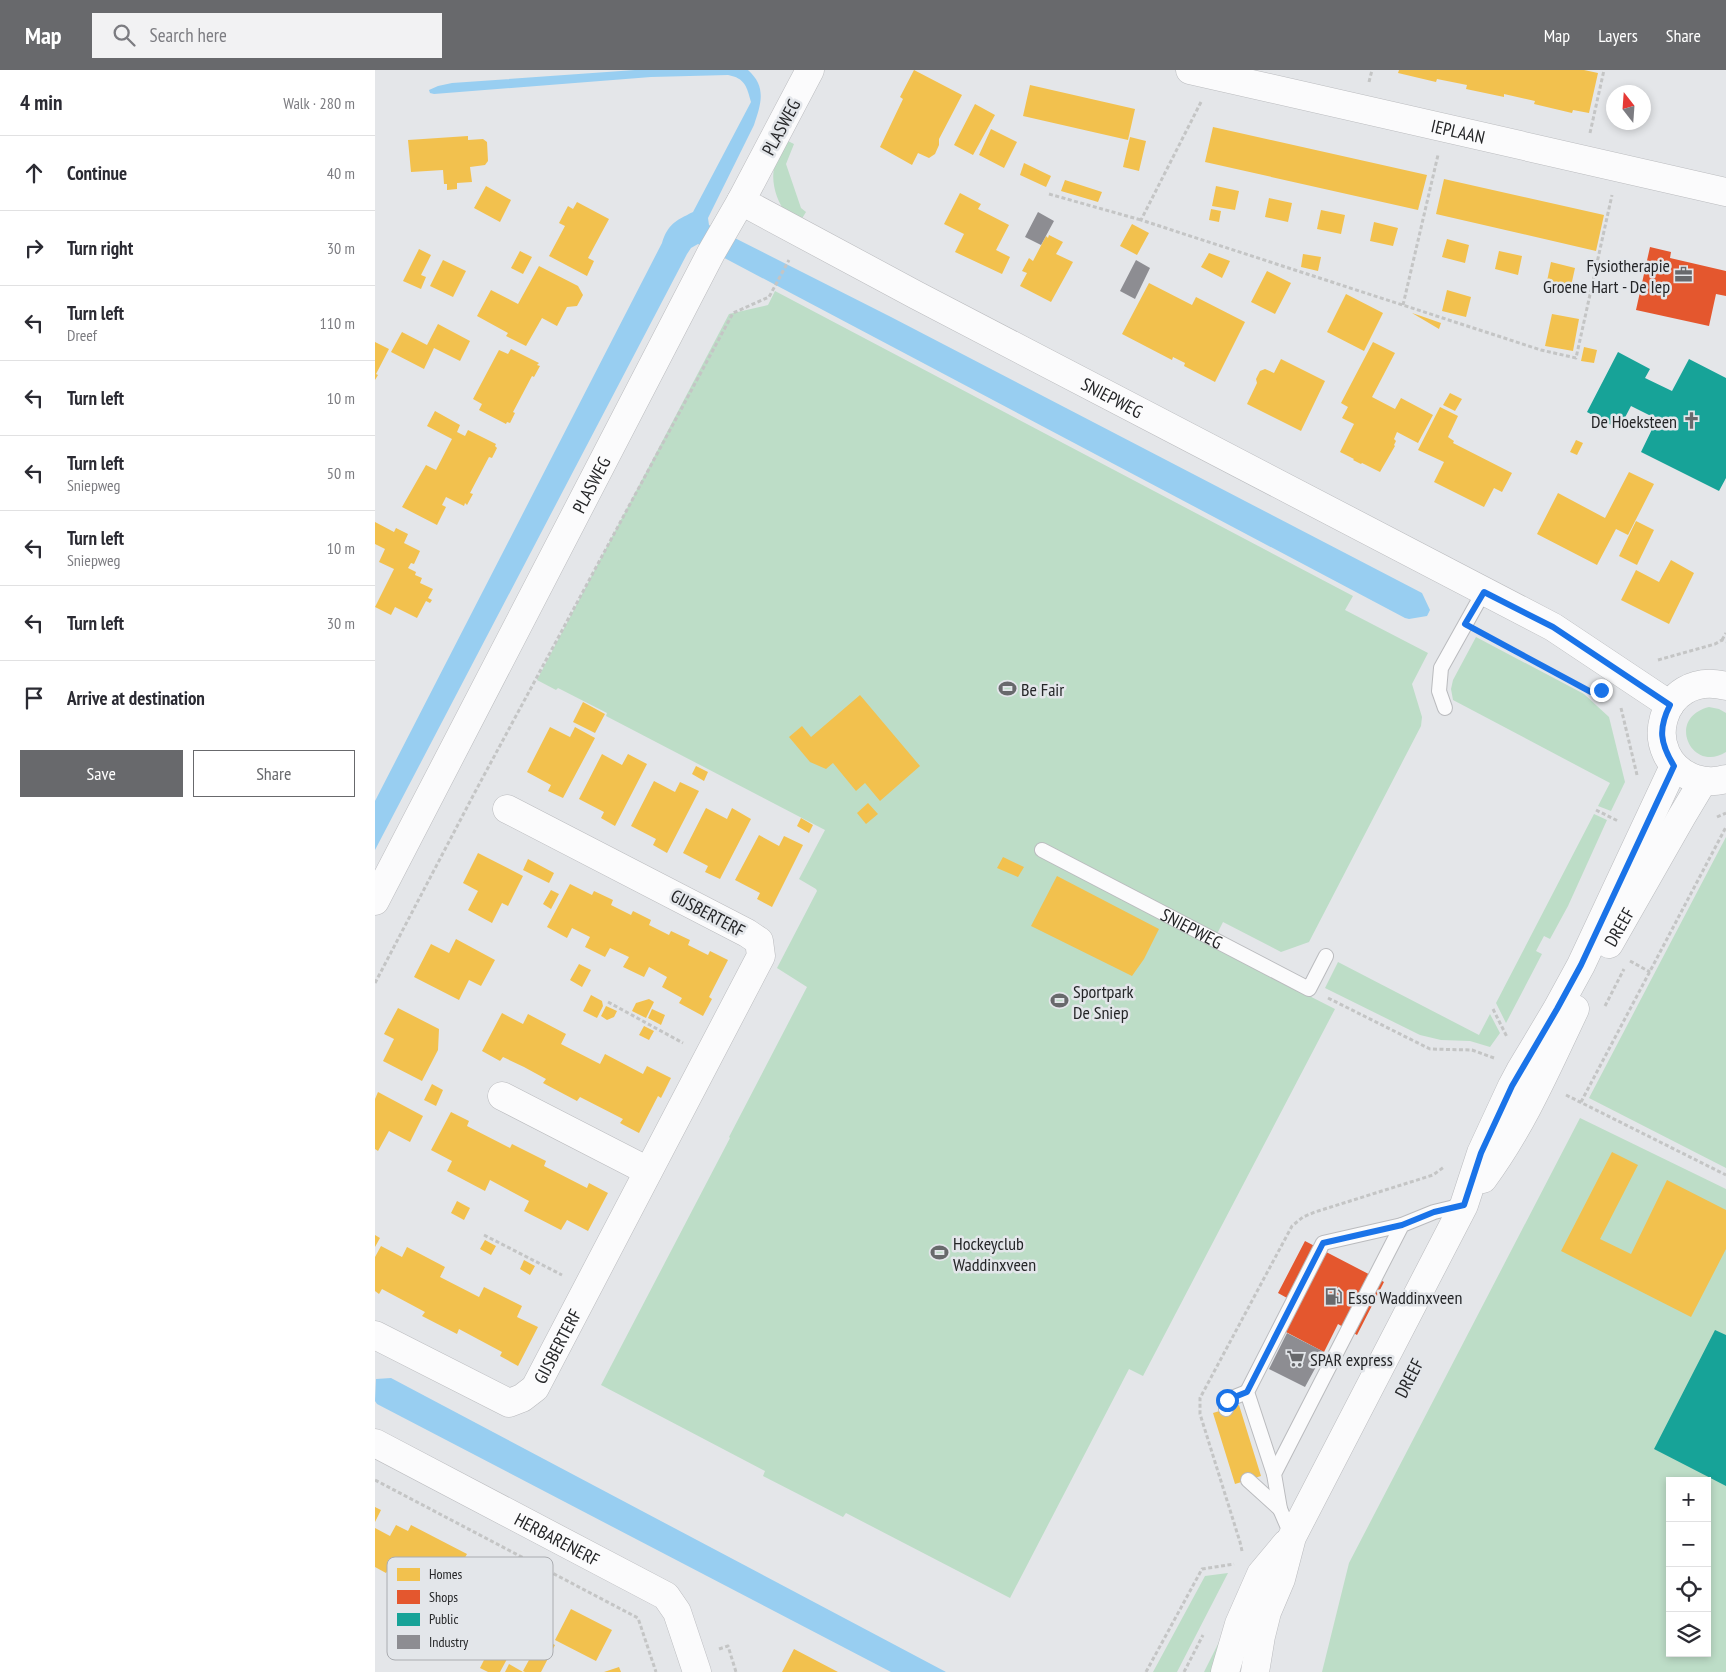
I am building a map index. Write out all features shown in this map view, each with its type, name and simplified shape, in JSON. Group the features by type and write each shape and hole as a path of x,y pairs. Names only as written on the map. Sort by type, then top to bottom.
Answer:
{"street":[{"name":"PLASWEG","path":"375,901 717,242 741,201 810,70"},
{"name":"IEPLAAN","path":"1199,72 1726,192"},
{"name":"SNIEPWEG","path":"741,201 1553,627 1670,705"},
{"path":"1715,780 1687,776 1674,766 1665,752 1661,736 1663,719 1678,695 1702,683 1722,669"},
{"name":"DREEF","path":"1464,1205 1481,1153 1508,1094 1581,965 1674,766"},
{"name":"DREEF","path":"1225,1672 1239,1624 1261,1574 1292,1537 1464,1205 1498,1159 1534,1098 1575,1010 1681,816 1715,780"},
{"name":"GIJSBERTERF","path":"375,1335 509,1403 522,1398 535,1388 761,956 759,941 747,932 507,808"},
{"path":"502,1096 648,1171"},
{"name":"HERBARENERF","path":"375,1443 666,1596 677,1612 697,1672"},
{"name":"DREEF","path":"1255,1672 1267,1612 1281,1579 1292,1537"}],"lane":[{"path":"1445,708 1439,691 1441,668 1484,592"},
{"name":"SNIEPWEG","path":"1042,850 1309,988 1326,956"},
{"path":"1226,1409 1227,1400 1247,1392 1323,1243 1402,1225 1434,1212 1464,1205"},
{"path":"1274,1474 1402,1225"},
{"path":"1247,1392 1274,1474 1280,1509 1292,1537"},
{"path":"1248,1480 1280,1509"}],"path":[{"path":"1565,155 1569,136 1589,136 1604,70"},
{"path":"1141,220 1204,98 1199,72"},
{"path":"1403,305 1444,128"},
{"path":"1049,194 1141,220 1541,350 1576,358 1619,167"},
{"path":"375,983 475,792 733,312 769,297 791,256"},
{"path":"1465,624 1591,692 1601,690"},
{"path":"1722,669 1726,633"},
{"path":"1596,810 1623,824"},
{"path":"1581,1102 1726,827"},
{"path":"1628,960 1650,972"},
{"path":"608,1002 708,1056"},
{"path":"1493,1009 1511,1044"},
{"path":"484,1235 587,1288"},
{"path":"375,1480 522,1557"},
{"path":"1146,1672 1202,1569 1240,1563"},
{"path":"553,1573 638,1618 656,1672"}],"green space":[{"path":"788,141 794,144 786,164 801,208 806,212 801,220 783,209 774,186 774,169"},
{"name":"Sportpark De Sniep","path":"775,291 1353,596 1345,610 1428,653 1412,684 1422,717 1421,726 1309,942 1281,952 1223,922 1211,946 1335,1009 1143,1376 1129,1369 1010,1598 846,1513 843,1517 763,1476 765,1471 601,1385 807,987 777,968 817,891 799,879 825,830 606,716 607,713 558,688 556,690 537,680 729,314 768,305"},
{"path":"1476,637 1584,694 1609,717 1625,782 1611,811 1598,806 1610,783 1453,700 1451,689 1453,680"},
{"path":"1709,707 1726,713 1726,752 1714,757 1703,756 1694,750 1688,742 1686,732 1688,722 1696,713"},
{"path":"1594,814 1607,820 1568,906 1550,939 1544,936 1536,951 1542,954 1506,1023 1496,1003"},
{"path":"1726,837 1726,1168 1589,1098"},
{"path":"1338,962 1479,1035 1490,1014 1500,1033 1490,1047 1470,1041 1441,1040 1420,1035 1325,988"},
{"path":"1580,1118 1726,1189 1726,1672 1322,1672 1349,1563"},
{"path":"1228,1573 1177,1672 1153,1672 1205,1576"},
{"path":"1226,1628 1214,1672 1204,1672"}],"water":[{"path":"635,70 748,70 758,83 761,96 754,125 708,218 709,225 891,317 1422,593 1430,610 1427,616 1405,618 698,244 691,248 687,254 375,850 375,801 667,231 677,221 693,212 751,102 742,81 728,75 651,77 434,94 430,93 429,90 452,83"},
{"path":"391,1378 946,1672 891,1672 377,1404 375,1401 376,1379"}],"building: Homes":[{"path":"914,70 962,95 939,139 939,145 935,154 929,158 918,153 912,165 880,147 903,99 900,97"},
{"path":"1399,70 1584,70 1598,73 1589,113 1573,110 1572,113 1534,104 1535,101 1504,94 1504,97 1466,89 1467,85 1437,79 1436,82 1398,73"},
{"path":"1030,85 1135,109 1128,140 1023,116"},
{"path":"975,104 995,115 973,155 954,145"},
{"path":"1213,127 1427,175 1418,210 1205,162"},
{"path":"991,129 1017,142 1004,168 979,155"},
{"path":"468,136 468,140 483,139 487,142 488,161 485,165 470,167 472,182 457,183 457,189 447,190 447,184 444,184 443,170 411,172 408,140"},
{"path":"1130,137 1146,141 1139,171 1123,167"},
{"path":"1024,163 1051,176 1046,187 1020,175"},
{"path":"1444,179 1604,215 1596,251 1436,214"},
{"path":"1065,180 1102,192 1098,202 1061,191"},
{"path":"486,186 511,200 500,222 474,208"},
{"path":"1216,186 1239,191 1235,210 1212,206"},
{"path":"960,193 981,204 978,209 1009,225 996,250 1010,257 1002,274 955,252 964,234 944,224"},
{"path":"1269,198 1292,203 1288,222 1265,217"},
{"path":"577,202 609,219 588,258 594,261 587,276 549,256 565,226 559,223 568,206 573,209"},
{"path":"1211,209 1221,211 1219,222 1209,220"},
{"path":"1321,210 1345,215 1341,234 1317,229"},
{"path":"1374,222 1398,228 1393,246 1370,241"},
{"path":"1132,224 1149,233 1137,255 1120,246"},
{"path":"1049,235 1063,242 1056,254 1073,262 1051,302 1020,286 1027,273 1022,271 1029,258 1033,261 1046,236 1048,238"},
{"path":"1447,239 1469,245 1465,263 1442,257"},
{"path":"419,249 431,255 421,275 426,277 421,289 403,281"},
{"path":"520,251 532,257 523,274 511,268"},
{"path":"1499,251 1522,256 1518,275 1495,269"},
{"path":"1209,253 1230,261 1222,278 1201,267"},
{"path":"1303,254 1321,257 1318,271 1301,267"},
{"path":"443,260 466,271 453,297 430,286"},
{"path":"1551,262 1575,268 1571,286 1547,281"},
{"path":"539,266 578,286 583,295 577,306 567,307 557,326 542,318 526,346 506,336 508,333 477,316 491,290 518,304"},
{"path":"1267,271 1291,283 1275,314 1251,302"},
{"path":"1149,283 1192,305 1196,297 1245,322 1215,382 1184,366 1185,363 1173,357 1172,360 1122,334"},
{"path":"1447,290 1471,297 1466,317 1442,311"},
{"path":"1346,294 1383,313 1364,351 1327,332"},
{"path":"1412,313 1441,323 1439,329"},
{"path":"1552,314 1579,319 1573,351 1545,346"},
{"path":"438,324 470,341 460,361 434,348 424,369 391,352 402,332 427,345"},
{"path":"375,342 389,349 376,374 378,375 375,380"},
{"path":"1373,342 1395,353 1372,397 1395,409 1401,398 1433,415 1418,443 1397,432 1394,439 1396,441 1395,446 1380,472 1340,452 1354,424 1342,418 1348,407 1341,403"},
{"path":"1584,347 1597,350 1594,363 1581,361"},
{"path":"511,349 539,363 537,365 540,366 534,377 532,376 513,412 515,413 510,423 507,422 506,424 479,410 482,404 473,399 499,350 508,354"},
{"path":"1281,359 1325,381 1301,431 1247,404 1257,383 1256,379 1260,371 1265,369 1274,373"},
{"path":"1450,393 1462,399 1455,411 1443,405"},
{"path":"1440,407 1458,416 1448,437 1454,441 1453,443 1512,473 1502,492 1494,488 1484,507 1434,482 1444,462 1418,450"},
{"path":"435,411 460,425 457,432 465,436 468,430 496,444 497,448 492,458 489,457 470,493 473,494 467,505 465,503 464,506 446,497 442,505 446,507 437,525 402,507 426,465 436,470 452,439 427,426"},
{"path":"1576,440 1583,443 1577,455 1570,452"},
{"path":"1629,472 1654,484 1628,535 1616,529 1597,565 1537,534 1558,493 1605,518"},
{"path":"1636,521 1654,530 1637,565 1619,556"},
{"path":"375,522 394,532 396,528 408,534 404,543 420,551 414,564 411,563 408,568 416,572 415,575 422,578 420,583 433,589 428,598 432,600 430,603 426,601 417,618 395,607 391,615 375,607 394,569 379,562 385,549 375,544"},
{"path":"1671,560 1694,573 1669,624 1621,600 1636,570 1659,582"},
{"path":"860,695 920,766 880,801 865,783 856,791 833,763 826,769 810,762 789,737 802,726 811,737"},
{"path":"583,702 605,714 595,733 573,722"},
{"path":"550,727 570,737 575,727 595,738 563,798 548,791 551,785 527,772"},
{"path":"602,754 622,765 628,754 647,764 615,826 601,818 604,812 579,799"},
{"path":"696,766 708,772 704,781 692,774"},
{"path":"654,781 675,792 680,782 699,791 667,853 653,845 656,839 631,826"},
{"path":"868,803 878,814 866,824 857,813"},
{"path":"706,808 727,819 732,808 751,819 720,879 705,872 708,866 683,853"},
{"path":"801,818 813,825 809,833 797,826"},
{"path":"759,835 779,846 784,836 803,845 772,907 757,899 760,893 735,880"},
{"path":"478,853 523,876 508,906 502,903 492,923 468,910 478,891 463,883"},
{"path":"1003,857 1024,867 1018,877 997,868"},
{"path":"528,859 554,873 549,883 523,870"},
{"path":"1057,876 1159,929 1144,959 1132,976 1031,926"},
{"path":"570,884 592,895 594,891 611,899 613,900 611,905 631,915 633,911 651,920 649,925 669,935 671,931 690,940 688,945 708,955 710,951 728,960 709,997 712,999 703,1016 679,1003 682,998 662,987 667,977 649,967 644,977 623,967 629,957 610,948 605,957 585,947 590,937 572,928 567,938 547,927"},
{"path":"551,890 559,894 551,909 543,904"},
{"path":"456,939 495,960 481,986 469,980 459,1000 414,977 431,944 449,953"},
{"path":"579,964 591,970 582,987 570,980"},
{"path":"591,995 602,1001 603,1006 597,1018 583,1011"},
{"path":"649,999 654,1002 646,1018 632,1011 636,1003"},
{"path":"606,1006 617,1011 614,1017 607,1020 601,1016"},
{"path":"398,1008 439,1029 438,1050 422,1081 383,1061 394,1039 384,1034"},
{"path":"652,1009 665,1015 661,1025 648,1018"},
{"path":"502,1013 523,1024 528,1014 566,1034 561,1044 600,1064 605,1054 643,1074 647,1066 671,1078 661,1098 658,1096 639,1133 620,1123 623,1119 580,1097 577,1101 543,1083 546,1079 524,1067 503,1057 500,1061 482,1051"},
{"path":"644,1026 654,1031 649,1040 639,1035"},
{"path":"432,1084 443,1090 436,1106 424,1100"},
{"path":"378,1092 423,1116 410,1142 389,1131 378,1151 375,1149 375,1099"},
{"path":"451,1112 469,1121 467,1126 510,1148 512,1144 546,1161 544,1166 587,1188 589,1183 608,1193 588,1231 567,1220 561,1230 524,1211 529,1201 490,1180 485,1191 447,1171 452,1161 431,1150"},
{"path":"1612,1152 1638,1165 1600,1239 1631,1254 1667,1180 1726,1210 1726,1249 1691,1317 1561,1251"},
{"path":"457,1201 470,1208 464,1220 451,1213"},
{"path":"375,1235 380,1238 375,1247"},
{"path":"485,1240 496,1246 491,1255 480,1249"},
{"path":"381,1246 402,1257 407,1247 445,1267 440,1277 479,1297 484,1287 522,1306 517,1317 538,1327 518,1366 500,1356 502,1352 459,1329 457,1334 422,1316 425,1312 382,1289 379,1294 375,1291 375,1257"},
{"path":"524,1260 535,1266 530,1275 520,1269"},
{"path":"1239,1405 1261,1476 1235,1484 1213,1413"},
{"path":"375,1507 381,1510 375,1522"},
{"path":"396,1525 408,1531 411,1525 467,1554 465,1557 387,1557 386,1573 375,1567 375,1528 390,1536"},
{"path":"571,1609 612,1630 596,1661 555,1640"},
{"path":"794,1649 838,1672 782,1672"},
{"path":"484,1660 506,1660 500,1672 488,1672 480,1668"},
{"path":"529,1660 547,1660 541,1672 523,1671"},
{"path":"509,1664 523,1672 505,1672"},
{"path":"619,1667 621,1672 604,1672"}],"building: Shops":[{"path":"1650,247 1671,252 1670,258 1726,271 1726,296 1716,294 1709,326 1636,310"},
{"path":"1305,1241 1384,1282 1357,1335 1338,1324 1324,1352 1284,1331 1298,1304 1278,1293"}],"building: Public":[{"name":"De Hoeksteen","path":"1618,352 1650,369 1645,378 1672,391 1689,359 1726,378 1726,478 1719,491 1641,452 1657,419 1631,406 1619,429 1587,412"},
{"path":"1715,1330 1726,1335 1726,1486 1654,1449"}],"building: Industry":[{"path":"1038,212 1054,221 1041,245 1025,237"},
{"path":"1136,260 1150,268 1135,299 1120,291"},
{"path":"1287,1333 1324,1352 1305,1387 1269,1369"}],"place":[{"name":"Fysiotherapie Groene Hart - De Iep","path":"1684,275"},
{"name":"De Hoeksteen","path":"1691,421"},
{"name":"Be Fair","path":"1007,689"},
{"name":"Sportpark De Sniep","path":"1059,1001"},
{"name":"Hockeyclub Waddinxveen","path":"939,1253"},
{"name":"Esso Waddinxveen","path":"1334,1297"},
{"name":"SPAR express","path":"1296,1359"}],"route":[{"path":"1227,1400 1247,1392 1323,1243 1402,1225 1434,1212 1464,1205 1481,1153 1512,1086 1581,965 1674,766 1665,752 1661,736 1663,719 1670,705 1553,627 1484,592 1465,624 1591,692 1601,690"}]}
